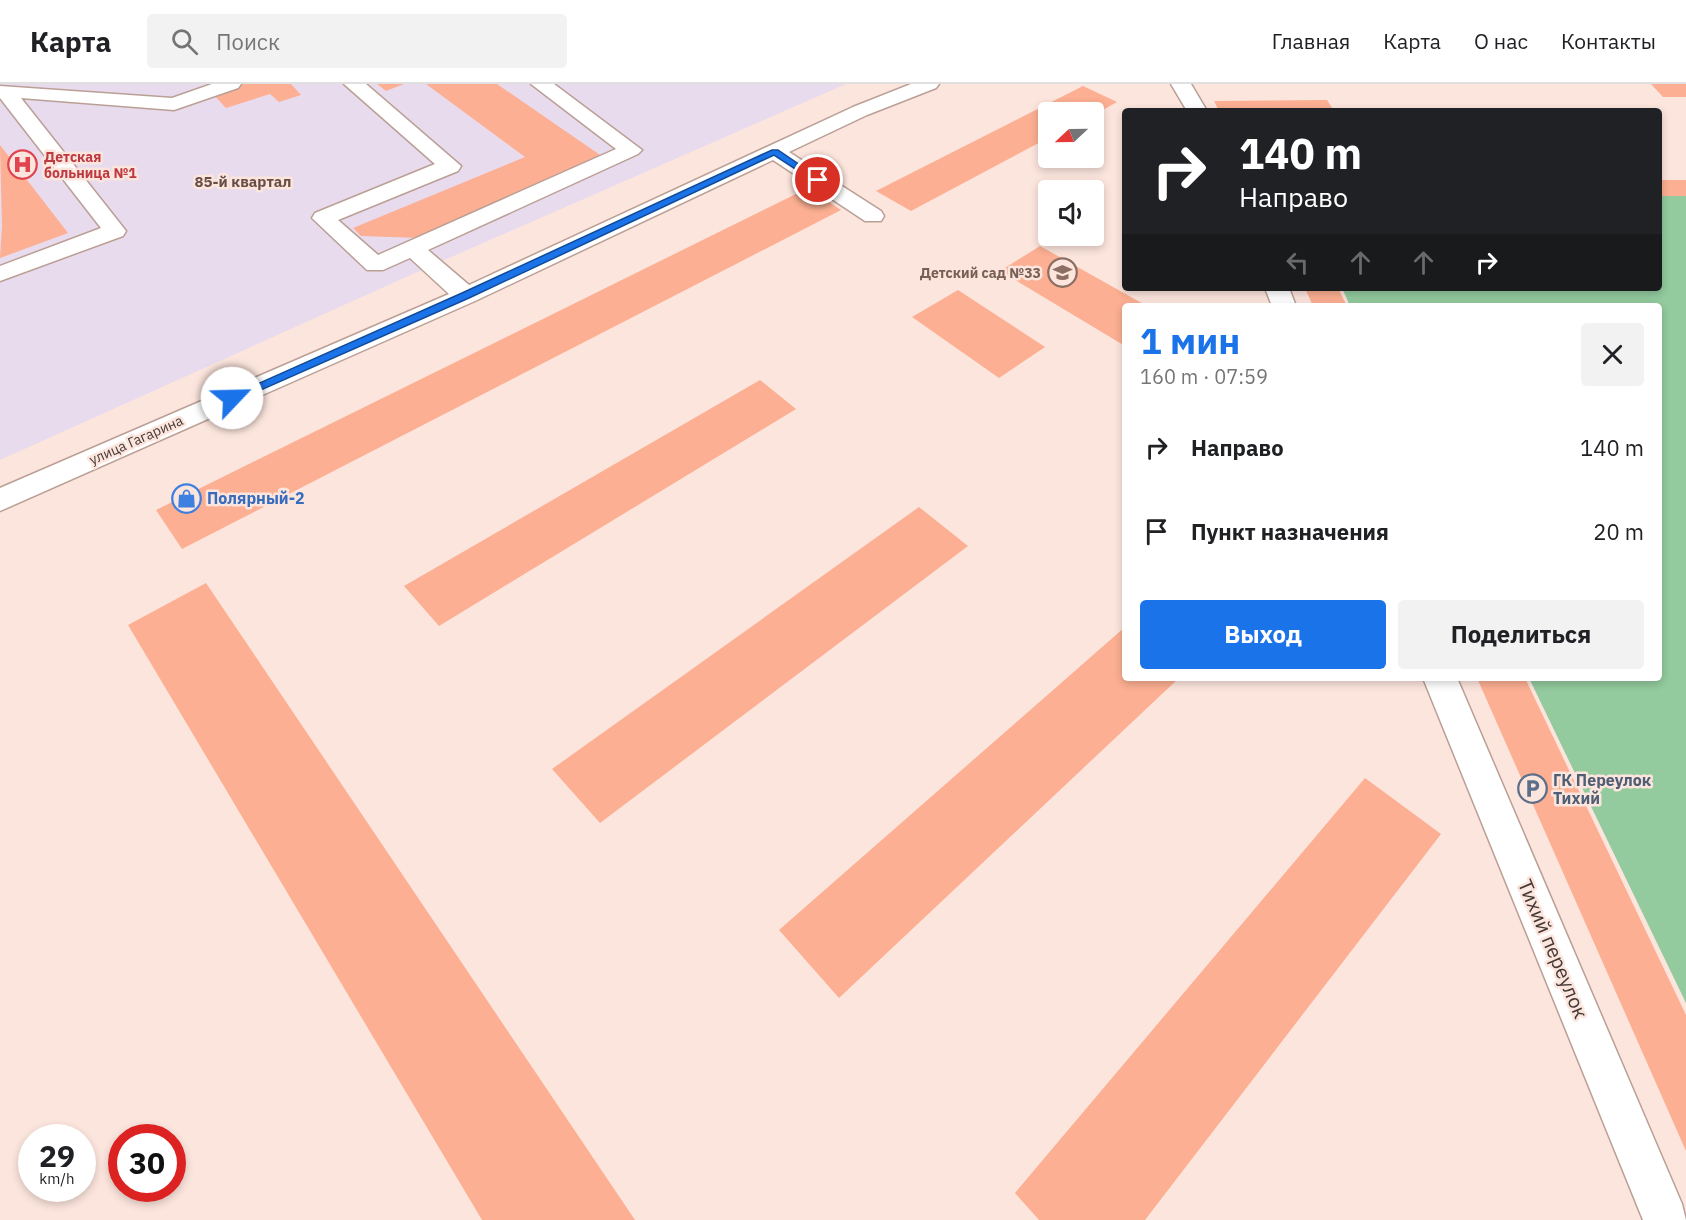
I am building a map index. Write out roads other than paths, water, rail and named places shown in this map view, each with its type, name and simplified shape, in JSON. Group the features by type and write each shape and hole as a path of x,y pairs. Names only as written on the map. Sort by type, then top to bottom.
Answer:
{"street":[{"path":"2,92 35,84"},
{"path":"2,92 174,104 231,84"},
{"path":"354,84 450,166 323,218 375,265 630,150 547,88"},
{"path":"547,88 573,84"},
{"name":"улица Гагарина","path":"0,500 466,296 860,111 929,84"},
{"path":"1181,84 1195,108"},
{"path":"0,274 115,231 2,92"},
{"path":"775,152 873,216"},
{"path":"412,248 466,296"},
{"name":"Тихий переулок","path":"1441,681 1666,1220"}],"place":[{"name":"Детская больница №1","path":"23,165"},
{"name":"Детский сад №33","path":"1062,273"},
{"name":"Полярный-2","path":"186,498"},
{"name":"ГК Переулок Тихий","path":"1532,789"}],"district":[{"name":"85-й квартал","path":"243,182"}]}
